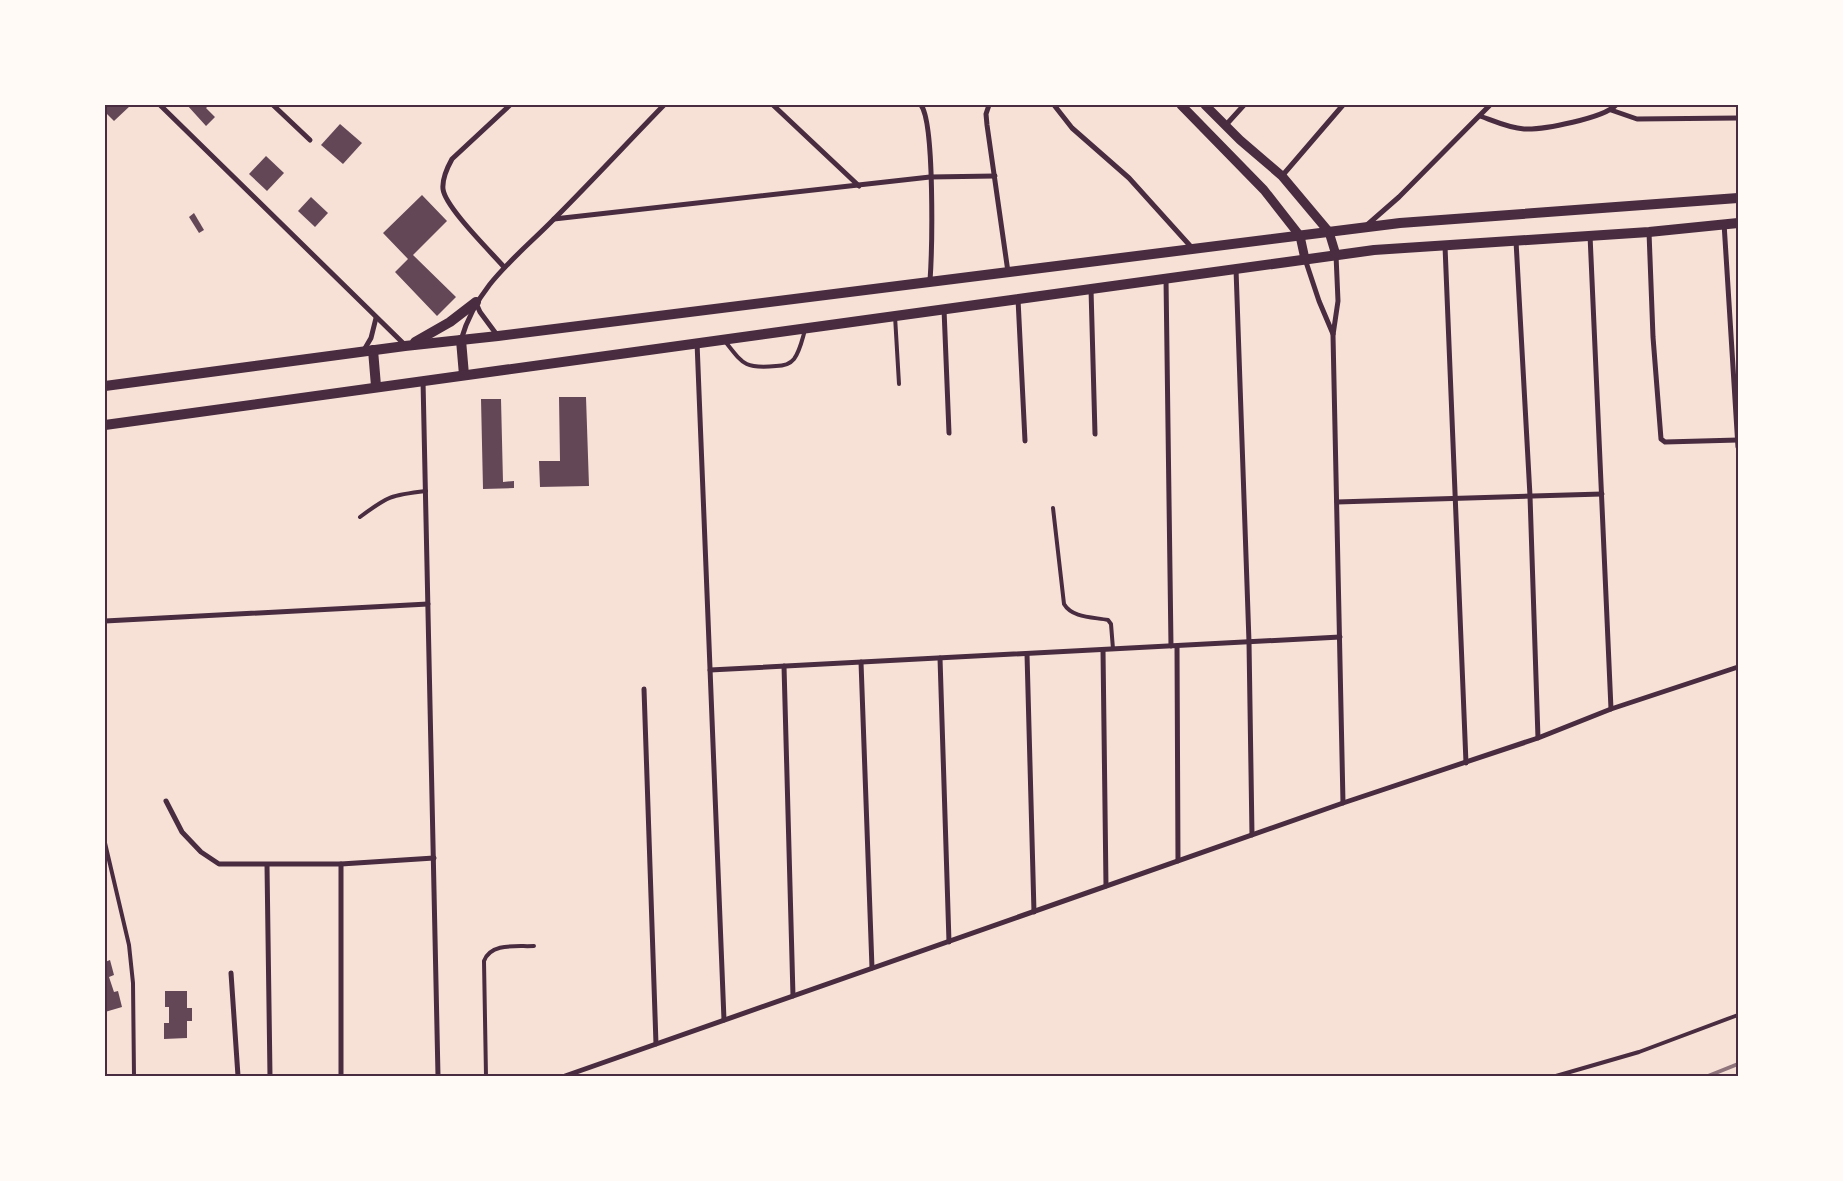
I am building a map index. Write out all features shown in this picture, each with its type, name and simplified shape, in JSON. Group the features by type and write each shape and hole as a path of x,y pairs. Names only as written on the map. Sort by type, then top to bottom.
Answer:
{"main road":[{"path":"105,386 407,345 498,336 1329,232 1738,198"},
{"path":"105,424 1374,250 1649,232 1738,223"},
{"path":"407,345 444,325 476,302"},
{"path":"462,340 464,375"},
{"path":"368,351 376,386"}],"street":[{"path":"160,105 376,318 407,345"},
{"path":"272,105 310,140"},
{"path":"504,267 449,203 443,190 447,168 452,159 510,105"},
{"path":"462,340 476,302 504,267 554,219 664,105"},
{"path":"773,105 859,186"},
{"path":"921,105 928,125 932,241 930,282"},
{"path":"988,105 986,114 1008,272"},
{"path":"1054,105 1072,128 1129,178 1193,250"},
{"path":"1181,105 1264,190 1300,236 1319,301 1333,334"},
{"path":"1205,105 1282,176 1329,232 1336,255 1338,301 1333,334 1344,803"},
{"path":"1226,126 1244,105"},
{"path":"1282,176 1343,105"},
{"path":"1364,228 1399,197 1490,105"},
{"path":"1480,116 1504,125 1537,128 1611,110 1616,105"},
{"path":"1611,110 1637,119 1738,118"},
{"path":"554,219 930,177 995,176"},
{"path":"1724,223 1738,447"},
{"path":"1649,232 1653,337 1661,439 1671,443 1738,440"},
{"path":"1590,235 1611,709"},
{"path":"1516,241 1530,496 1538,738"},
{"path":"1445,246 1466,763"},
{"path":"1236,269 1249,642 1252,835"},
{"path":"1166,278 1178,861"},
{"path":"1091,289 1095,434"},
{"path":"1018,299 1025,441"},
{"path":"476,302 488,325 498,336"},
{"path":"944,309 949,433"},
{"path":"368,351 376,318"},
{"path":"697,342 724,1020"},
{"path":"423,380 438,1076"},
{"path":"1337,502 1602,494"},
{"path":"105,621 428,604"},
{"path":"710,670 1340,637"},
{"path":"1103,650 1106,886"},
{"path":"1027,654 1034,912"},
{"path":"940,658 949,942"},
{"path":"861,662 872,968"},
{"path":"784,666 794,996"},
{"path":"565,1076 1344,803 1538,738 1611,709 1738,668"},
{"path":"644,689 656,1044"},
{"path":"166,801 182,832 201,852 219,864 341,864 434,858"},
{"path":"341,864 341,1076"},
{"path":"266,865 270,1076"},
{"path":"231,973 238,1076"}],"lane":[{"path":"894,315 899,384"},
{"path":"723,339 746,365 756,368 783,366 792,362 798,352 805,328"},
{"path":"360,517 382,500 394,495 426,491"},
{"path":"1053,508 1064,604 1067,610 1074,614 1108,620 1111,624 1113,649"},
{"path":"105,843 129,944 134,982 134,1076"},
{"path":"486,1076 484,961 486,955 492,950 502,947 534,946"},
{"path":"1556,1076 1639,1052 1738,1015"}],"building":[{"path":"105,105 131,105 114,121 105,112"},
{"path":"187,105 209,105 206,108 215,117 206,126"},
{"path":"340,124 362,143 343,164 321,145"},
{"path":"266,156 284,173 267,191 249,174"},
{"path":"422,195 447,221 413,255 456,297 437,316 395,272 408,259 383,233"},
{"path":"311,197 328,213 315,227 298,211"},
{"path":"194,213 204,230 199,233 189,217"},
{"path":"559,397 586,397 589,486 540,487 539,461 560,461"},
{"path":"481,399 501,399 503,482 514,481 514,488 483,489"},
{"path":"110,960 114,975 109,977 114,992 118,991 122,1007 105,1012 105,962"},
{"path":"165,991 187,991 187,1008 192,1008 192,1021 187,1021 187,1038 164,1039 164,1023 169,1023 169,1007 165,1007"}],"railway":[{"path":"1708,1076 1738,1064"}]}
